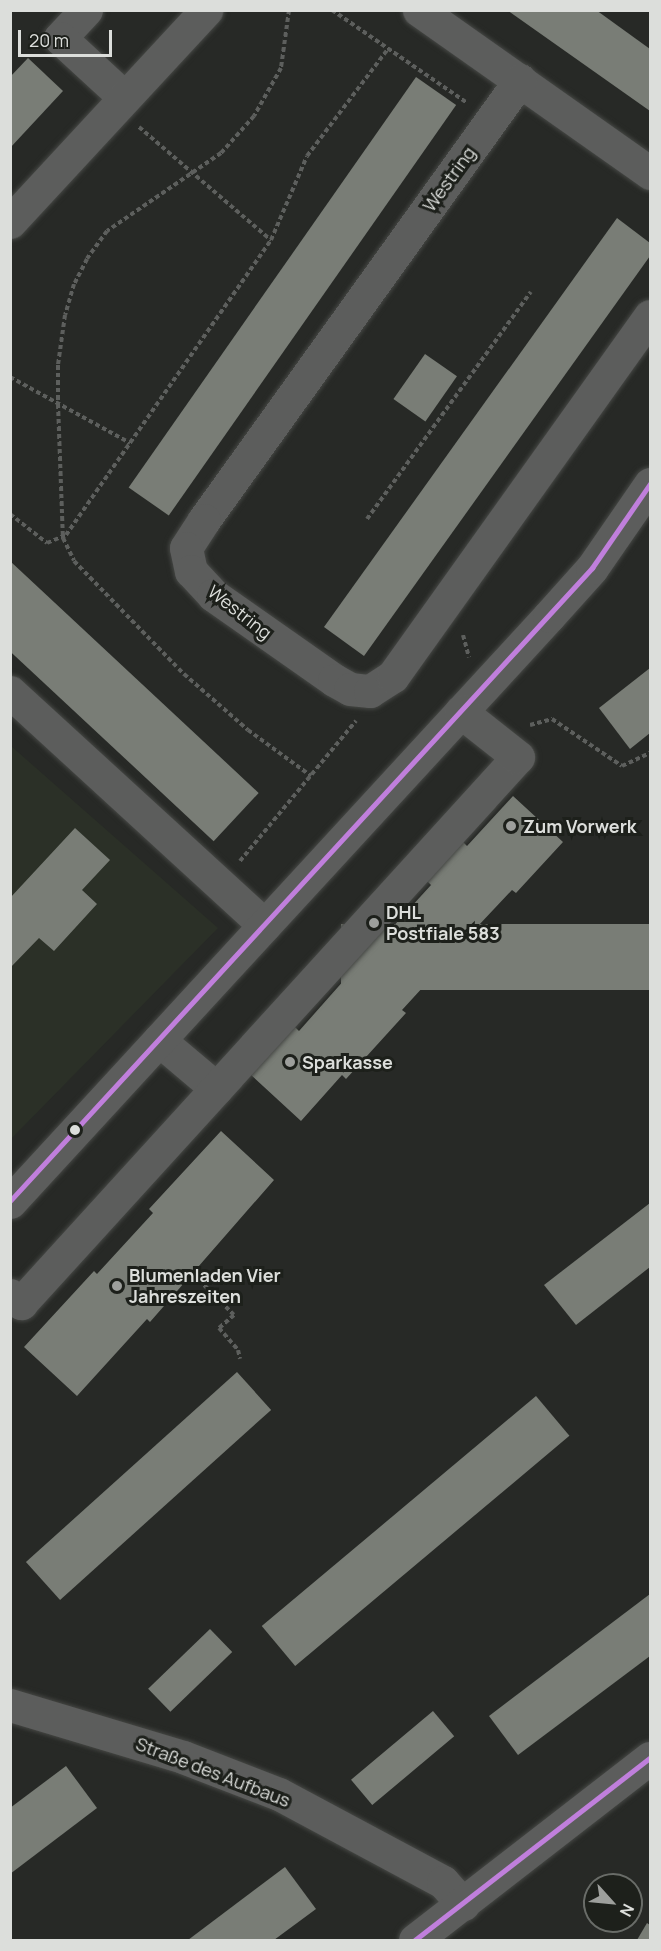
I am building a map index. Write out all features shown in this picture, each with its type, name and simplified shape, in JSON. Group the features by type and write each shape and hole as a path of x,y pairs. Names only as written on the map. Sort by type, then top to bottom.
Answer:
{"street":[{"path":"86,10 60,38 121,102"},
{"path":"10,222 206,10"},
{"path":"419,10 651,173"},
{"name":"Westring","path":"520,80 186,548 191,570 213,595 334,680 350,689 370,691 393,676 651,316"},
{"path":"10,1202 592,568 651,484"},
{"path":"10,692 264,925"},
{"path":"10,1295 21,1303 518,757 505,745 470,702"},
{"path":"159,1040 216,1088"},
{"name":"Straße des Aufbaus","path":"10,1705 183,1757 279,1794 443,1882 464,1904"},
{"path":"415,1941 651,1758"}],"path":[{"path":"290,10 281,68 267,99 236,139 107,231 87,259 74,284 65,315 58,365 58,404 63,538 74,561 184,674 248,730 311,776"},
{"path":"332,10 491,120"},
{"path":"10,514 47,543 63,538 271,240 307,156 388,49"},
{"path":"121,102 189,173 271,240"},
{"path":"367,519 531,292"},
{"path":"10,377 130,443"},
{"path":"452,594 470,702"},
{"path":"220,885 393,676"},
{"path":"505,745 518,729 552,719 622,766 651,753"},
{"path":"199,1280 234,1315 219,1328 238,1350 240,1359"}],"shaded area":[{"path":"11,746 218,928 11,1139"}],"building":[{"path":"507,10 596,10 650,49 650,111"},
{"path":"28,58 63,91 10,148 10,77"},
{"path":"416,77 456,105 169,516 129,487"},
{"path":"617,218 650,243 650,256 364,656 324,627"},
{"path":"425,354 457,376 425,421 393,399"},
{"path":"10,561 259,793 214,841 10,651"},
{"path":"650,668 650,733 630,749 599,708"},
{"path":"513,796 563,842 516,893 512,890 478,926 483,930 438,978 435,974 402,1010 406,1013 346,1079 342,1075 301,1121 250,1074 294,1026 299,1031 353,970 349,966 385,927 389,931 431,885 427,881 463,842 467,846"},
{"path":"75,828 110,860 82,890 97,904 54,951 39,938 10,968 10,898"},
{"path":"341,924 650,924 650,990 341,990"},
{"path":"221,1131 274,1180 150,1322 147,1319 77,1396 24,1347 94,1271 97,1274 153,1213 149,1209"},
{"path":"650,1203 650,1267 576,1325 544,1285"},
{"path":"237,1372 271,1410 60,1600 26,1562"},
{"path":"536,1396 569,1436 295,1666 262,1626"},
{"path":"650,1594 650,1656 518,1755 489,1716"},
{"path":"210,1629 232,1652 170,1712 148,1689"},
{"path":"433,1711 454,1736 372,1805 351,1780"},
{"path":"66,1766 97,1808 10,1874 10,1808"},
{"path":"285,1867 316,1909 274,1940 188,1940"},
{"path":"647,1923 650,1925 650,1940 637,1940"}],"transit line":[{"path":"10,1201 592,568 650,484"},
{"path":"415,1940 650,1758"}],"place":[{"name":"Zum Vorwerk","path":"511,826"},
{"name":"DHL Postfiale 583","path":"374,923"},
{"name":"Sparkasse","path":"290,1062"},
{"name":"Blumenladen Vier Jahreszeiten","path":"117,1286"}]}
